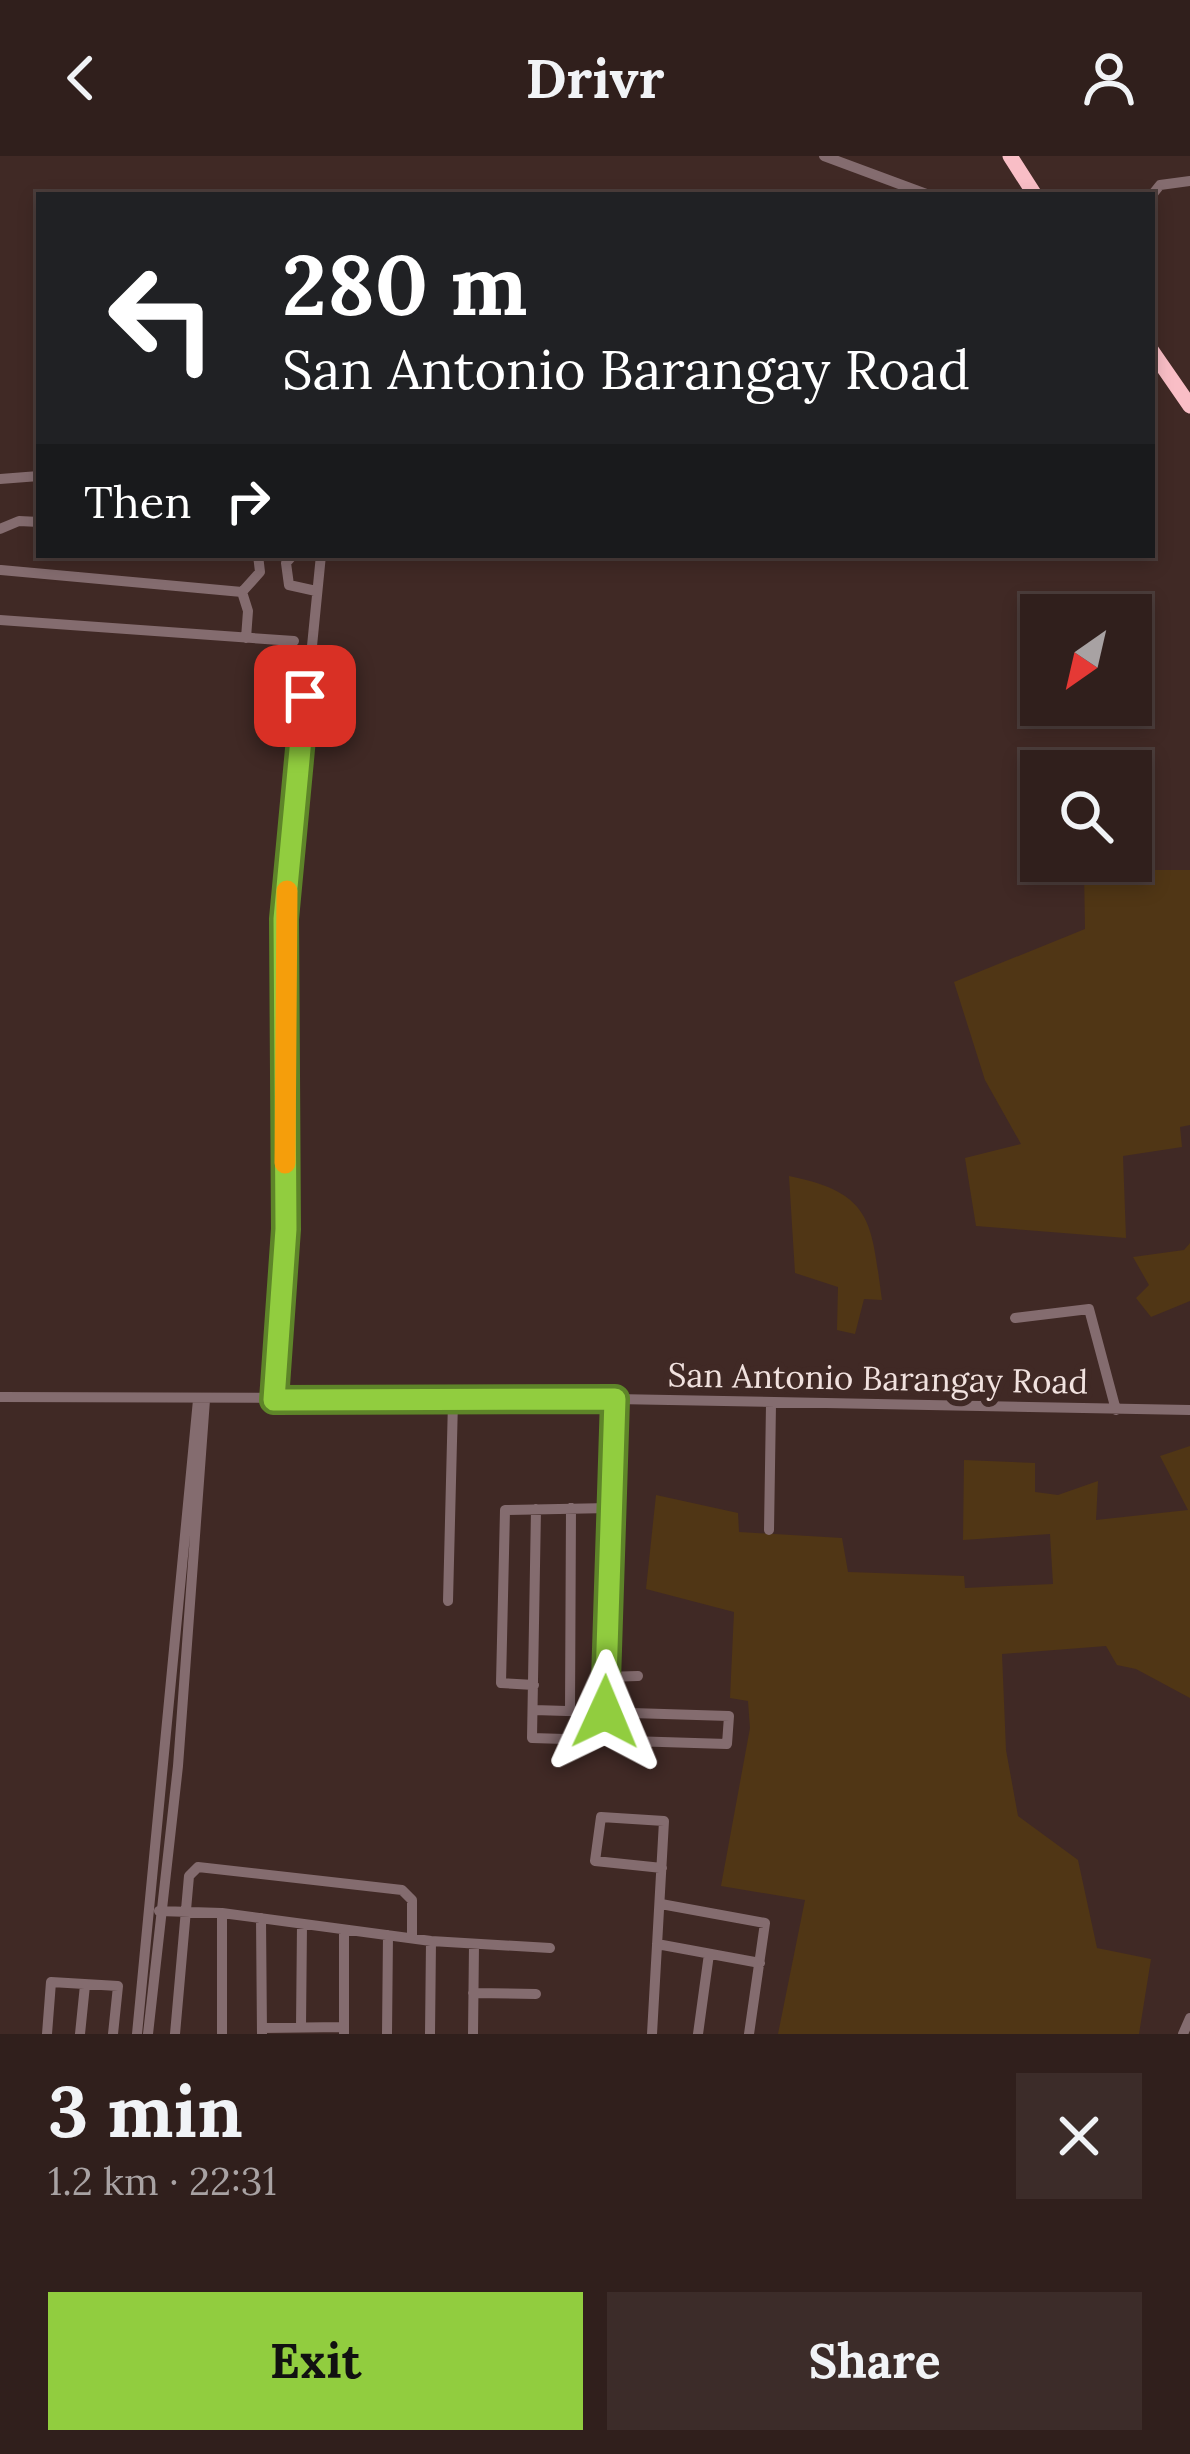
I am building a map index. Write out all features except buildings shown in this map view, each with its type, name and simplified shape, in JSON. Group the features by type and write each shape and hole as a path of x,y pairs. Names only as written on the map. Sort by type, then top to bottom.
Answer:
{"highway":[{"path":"1010,156 1034,192"},
{"path":"1155,355 1190,406"},
{"path":"1155,372 1190,420"}],"street":[{"path":"824,156 921,192"},
{"path":"1154,192 1160,185 1190,181"},
{"path":"0,479 36,476"},
{"path":"0,529 19,520 36,522"},
{"path":"274,1400 286,1229 284,919 321,558"},
{"path":"246,638 242,592 260,563 288,564 297,590 316,591"},
{"path":"0,568 242,592"},
{"path":"0,620 294,641"},
{"path":"1015,1318 1089,1309 1116,1410"},
{"name":"San Antonio Barangay Road","path":"0,1397 615,1399 1190,1410"},
{"path":"605,1712 615,1399"},
{"path":"148,2034 202,1400"},
{"path":"448,1601 453,1402"},
{"path":"769,1530 771,1403"},
{"path":"570,1710 571,1508"},
{"path":"535,1685 502,1683 505,1510 610,1508"},
{"path":"534,1710 730,1716 727,1744 532,1738 536,1509"},
{"path":"605,1677 638,1676"},
{"path":"652,2034 662,1904 664,1821 601,1817 595,1861 662,1868"},
{"path":"175,2034 192,1871 216,1867 402,1890 412,1900 412,1938"},
{"path":"662,1904 765,1923 749,2034"},
{"path":"156,1910 222,1913 431,1941 550,1948"},
{"path":"136,2034 156,1910"},
{"path":"222,1913 222,2034"},
{"path":"261,1918 262,2031 344,2030 344,1930"},
{"path":"301,2027 302,1924"},
{"path":"387,2034 388,1935"},
{"path":"430,2034 431,1941"},
{"path":"657,1944 760,1963"},
{"path":"473,2034 474,1945"},
{"path":"702,2034 712,1955"},
{"path":"47,2034 51,1982 118,1986 113,2034"},
{"path":"80,2034 85,1985"},
{"path":"473,1993 536,1994"},
{"path":"1183,2034 1190,2018"}],"shaded area":[{"path":"1152,870 1190,870 1190,1125 1180,1127 1182,1147 1123,1156 1126,1238 976,1226 965,1158 1021,1144 985,1080 954,982 1085,929 1084,882 1152,882"},
{"path":"789,1176 817,1183 853,1202 870,1231 882,1300 864,1299 855,1334 837,1330 838,1287 795,1273"},
{"path":"1190,1243 1190,1301 1151,1317 1136,1298 1149,1285 1133,1257 1184,1250"},
{"path":"1190,1446 1190,1698 1136,1669 1117,1665 1106,1646 1002,1654 1006,1750 1018,1816 1078,1860 1097,1948 1151,1959 1139,2034 778,2034 805,1900 721,1886 750,1728 748,1701 730,1698 734,1612 646,1589 656,1495 738,1513 739,1532 842,1538 848,1572 964,1576 965,1588 1053,1584 1050,1534 963,1540 964,1460 1035,1463 1035,1492 1058,1495 1098,1481 1096,1520 1188,1510 1160,1456"}],"slow traffic":[{"path":"285,1163 287,891"}],"route":[{"path":"305,696 284,919 286,1229 274,1400 615,1399 605,1712"}]}
